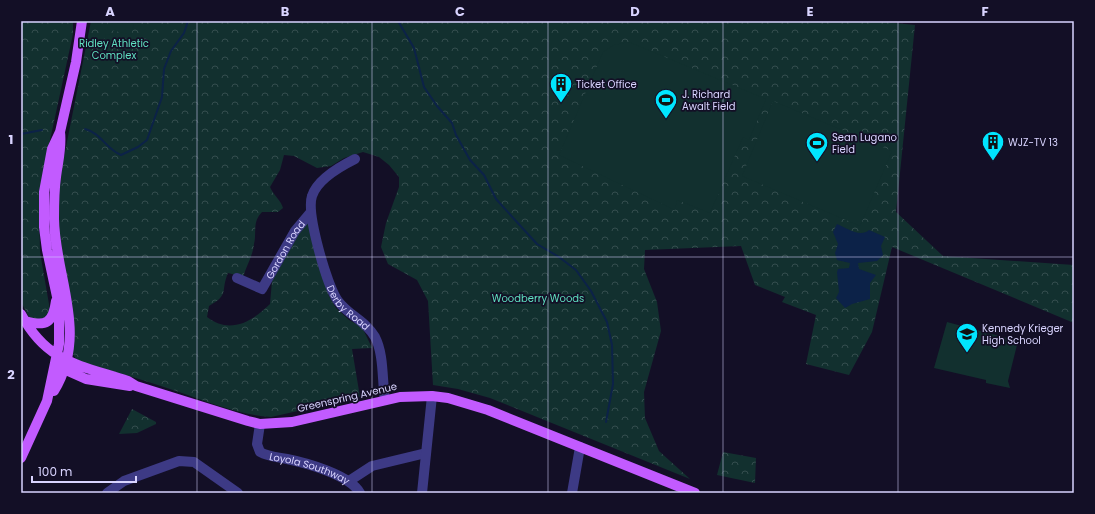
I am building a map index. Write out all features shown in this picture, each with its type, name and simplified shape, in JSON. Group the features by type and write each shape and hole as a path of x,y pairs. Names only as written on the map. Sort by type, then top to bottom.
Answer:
{"main road":[{"path":"61,363 60,322 57,294 47,250 44,205 46,177 52,149 60,132 76,62 82,21"},
{"path":"21,458 47,401 61,363 69,334 69,312 56,248 54,227 54,193 62,144 60,132"},
{"path":"22,321 43,324 51,319 54,312 57,294"},
{"name":"Greenspring Avenue","path":"22,321 61,363 124,380 136,386 260,424 292,422 400,397 432,396 474,404 690,492"}],"street":[{"path":"311,212 310,202 315,189 332,174 355,159"},
{"name":"Gordon Road","path":"237,278 262,289 295,231 311,212"},
{"name":"Derby Road","path":"311,212 317,241 334,294 342,306 365,324 375,338 380,354 384,400"},
{"path":"422,493 432,396"},
{"name":"Loyola Southway","path":"260,424 257,444 260,452 271,457 305,464 348,481 360,493"},
{"path":"572,493 580,447"},
{"path":"348,481 372,466 426,453"},
{"path":"107,493 124,482 179,461 187,461 201,466 238,493"}],"green space":[{"path":"21,21 73,21 73,34 42,177 39,209 40,252 50,310 42,319 29,317 21,302"},
{"name":"Woodberry Woods","path":"91,21 875,21 915,25 896,212 943,256 1074,265 1074,323 892,247 872,332 849,375 806,364 816,315 782,302 785,297 755,285 741,246 645,250 644,269 657,302 661,331 644,392 645,418 659,451 690,479 490,398 458,389 433,385 428,301 417,280 388,264 381,247 386,223 399,187 399,177 389,165 379,157 363,152 344,158 331,166 317,168 294,156 284,155 280,170 270,187 281,202 283,208 278,212 262,212 259,216 256,223 255,240 252,252 243,277 228,273 222,295 216,302 209,306 207,317 224,325 241,324 256,316 270,304 272,281 307,219 329,296 336,308 349,320 362,327 372,348 352,349 360,397 271,417 248,414 226,408 146,381 84,363 76,359 73,354 58,225 59,182"},
{"path":"109,21 122,21 134,24 131,35 107,29"},
{"path":"106,34 130,40 127,51 103,46"},
{"name":"J. Richard Awalt Field","path":"629,42 766,99 749,140 743,137 710,213 677,200 675,210 559,155 603,52 614,45"},
{"name":"Sean Lugano Field","path":"773,101 892,151 860,226 742,176"},
{"path":"947,322 1018,341 1008,381 1010,388 986,383 986,380 934,368"},
{"path":"132,409 156,422 156,424 137,433 119,434"},
{"path":"723,452 756,458 755,483 717,475"}],"water":[{"path":"837,224 858,233 869,230 885,237 881,246 883,255 877,261 858,263 859,269 876,275 870,283 870,299 852,304 845,308 836,298 839,292 837,272 838,269 849,268 850,263 837,260 835,253 838,244 833,232"}],"waterway":[{"path":"85,129 91,131 111,149 121,155 138,147 147,140 162,97 164,69 171,51 184,33 188,21"},
{"path":"398,21 414,48 424,87 437,106 452,123 456,135 470,160 484,175 496,199 537,244 559,257 576,270 591,291 607,322 612,345 613,384 606,422"},
{"path":"21,134 42,130"}],"place":[{"name":"Ticket Office","path":"561,104"},
{"name":"J. Richard Awalt Field","path":"666,120"},
{"name":"Sean Lugano Field","path":"817,162"},
{"name":"WJZ-TV 13","path":"993,162"},
{"name":"Kennedy Krieger High School","path":"967,354"}],"park label":[{"name":"Ridley Athletic Complex","path":"114,48"}]}
